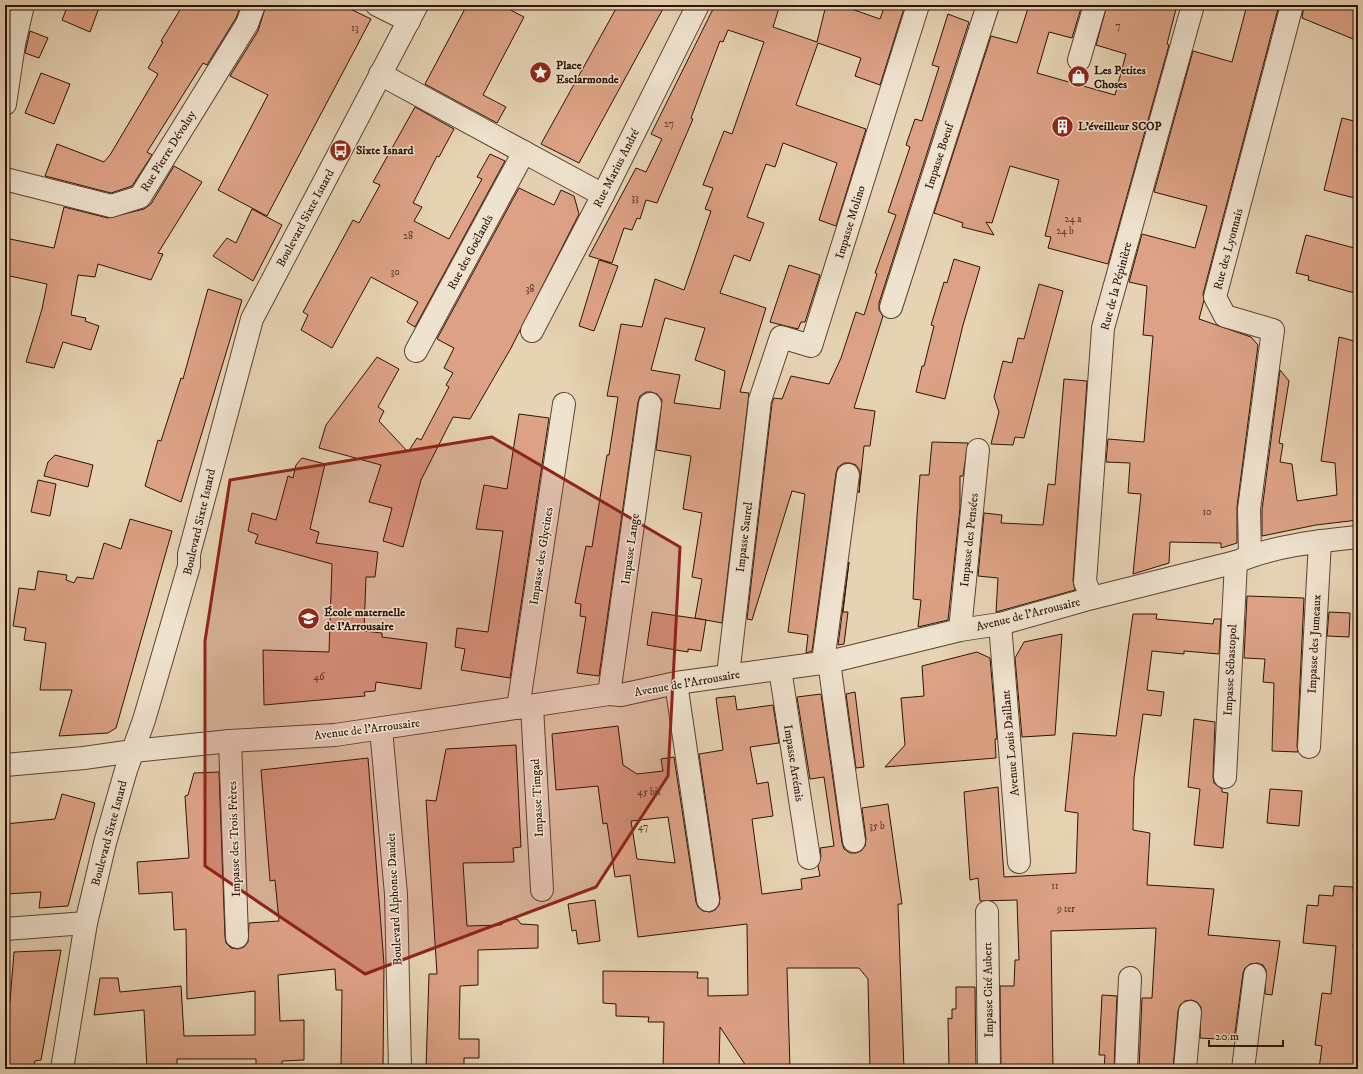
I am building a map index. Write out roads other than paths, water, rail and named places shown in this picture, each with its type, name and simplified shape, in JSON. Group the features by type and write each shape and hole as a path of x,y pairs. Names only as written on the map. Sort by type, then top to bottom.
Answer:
{"street":[{"path":"5,104 14,44 23,5"},
{"name":"Rue Pierre Dévoluy","path":"5,179 111,206 140,197 247,24 254,5"},
{"path":"377,5 413,13"},
{"name":"Rue Marius André","path":"532,331 603,195 698,5"},
{"name":"Impasse Molino","path":"760,400 781,337 811,346 918,5"},
{"name":"Impasse Boeuf","path":"891,307 988,5"},
{"path":"1079,60 1095,5"},
{"name":"Rue de la Pépinière","path":"1092,598 1085,582 1103,328 1193,5"},
{"name":"Rue des Lyonnais","path":"1243,559 1273,330 1225,316 1215,297 1292,5"},
{"name":"Boulevard Sixte Isnard","path":"62,1069 86,923 105,843 144,720 189,566 189,554 252,319 413,13"},
{"path":"380,74 603,195"},
{"name":"Rue des Goëlands","path":"416,351 524,152"},
{"name":"Impasse Saurel","path":"728,675 760,400"},
{"name":"Impasse des Glycines","path":"525,707 564,404"},
{"name":"Impasse Lange","path":"609,694 650,404"},
{"name":"Impasse des Pensées","path":"960,630 978,450"},
{"path":"848,475 826,662 854,841"},
{"name":"Avenue de l'Arrousaire","path":"5,765 230,742 335,735 609,694 621,695 676,683 826,662 960,630 1000,624 1092,598 1243,559 1320,541 1358,537"},
{"name":"Impasse des Jumeaux","path":"1309,747 1320,541"},
{"name":"Impasse Sébastopol","path":"1225,777 1243,559"},
{"name":"Avenue Louis Daillant","path":"1000,624 1019,862"},
{"name":"Impasse Artémis","path":"780,669 809,858"},
{"path":"676,683 708,900"},
{"name":"Impasse Timgad","path":"525,707 542,890"},
{"name":"Boulevard Alphonse Daudet","path":"381,729 396,894 400,1069"},
{"name":"Impasse des Trois Frères","path":"230,742 237,937"},
{"name":"Impasse Cité Aubert","path":"987,912 989,1069"},
{"path":"5,929 86,923"},
{"path":"1243,1069 1255,975"},
{"path":"1126,1069 1130,978"},
{"path":"1186,1069 1190,1012"}],"place":[{"name":"Place Esclarmonde","path":"541,72"},
{"name":"Les Petites Choses","path":"1078,77"},
{"name":"L'éveilleur SCOP","path":"1063,126"},
{"name":"Sixte Isnard","path":"341,150"},
{"name":"École maternelle de l'Arrousaire","path":"308,619"}]}
